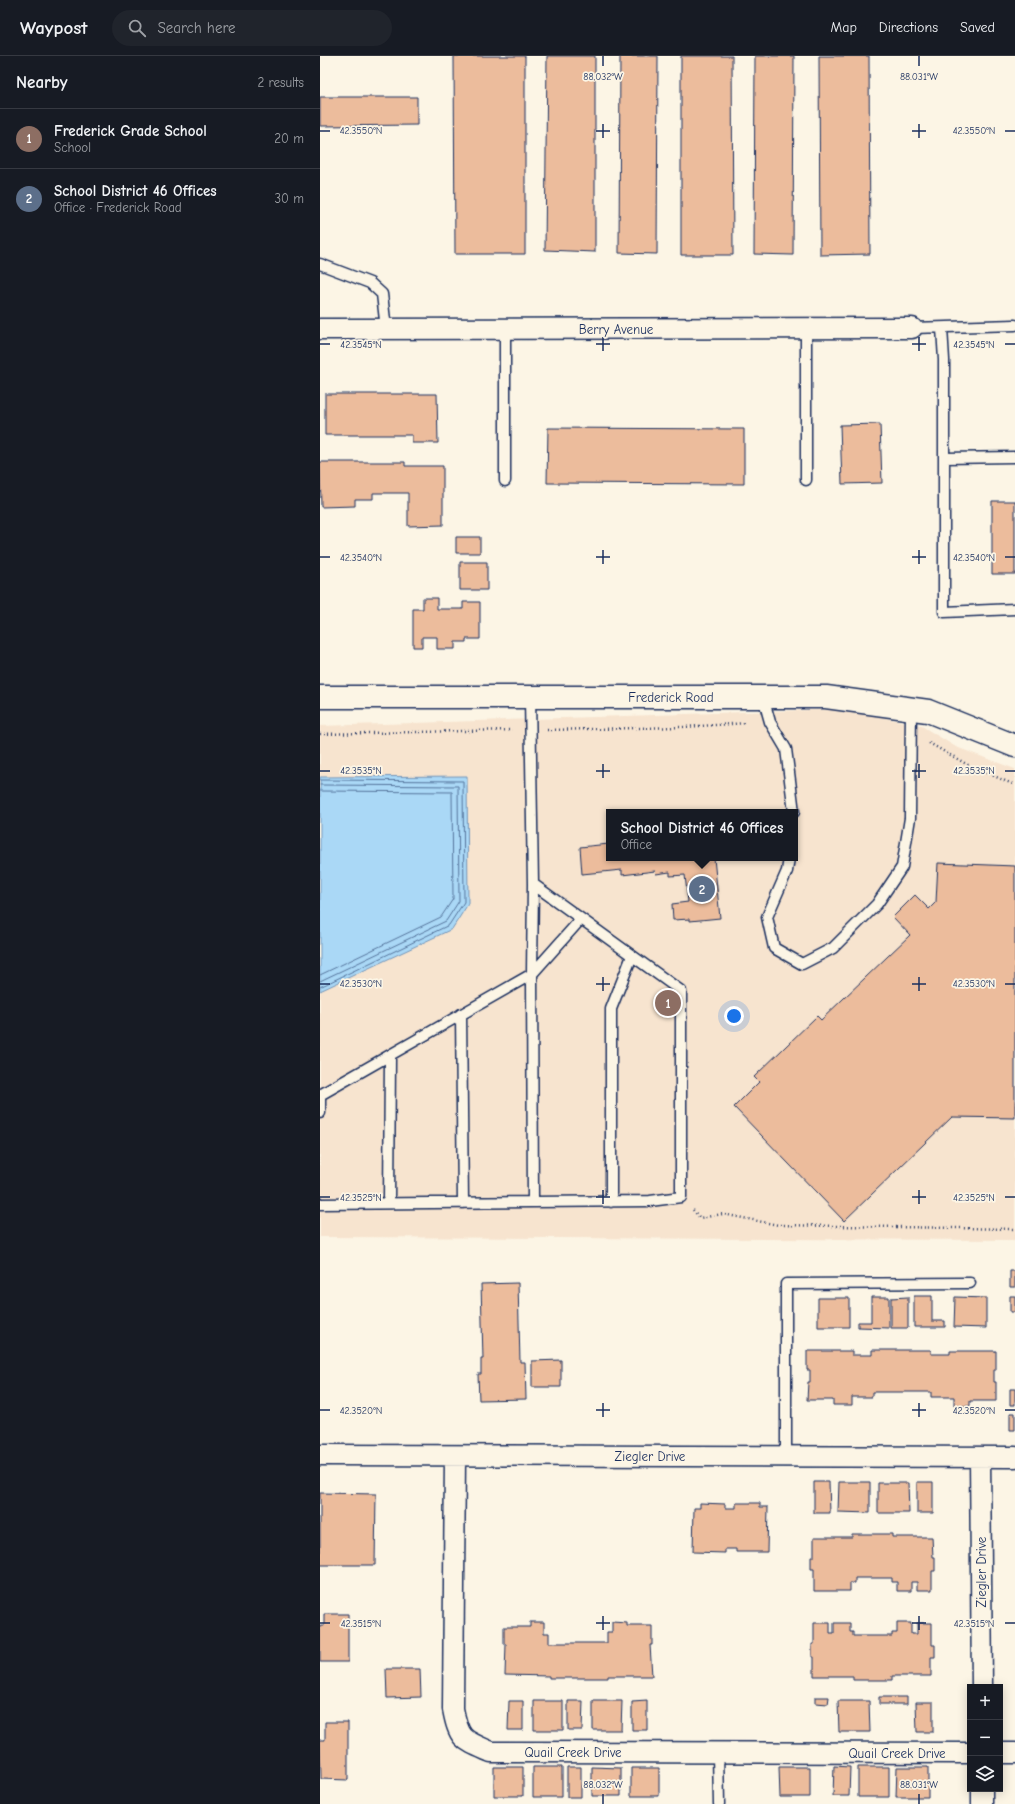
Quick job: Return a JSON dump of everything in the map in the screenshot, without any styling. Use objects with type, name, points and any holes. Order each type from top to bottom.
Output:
[{"type":"street","name":"Berry Avenue","points":[[320,329],[912,328]]},
{"type":"street","name":"Frederick Road","points":[[320,697],[826,697],[928,711],[1015,746]]},
{"type":"street","name":"Ziegler Drive","points":[[320,1455],[1015,1457]]},
{"type":"street","name":"Quail Creek Drive","points":[[455,1456],[453,1709],[457,1730],[468,1743],[491,1752],[967,1753]]},
{"type":"street","name":"Ziegler Drive","points":[[980,1457],[982,1684]]},
{"type":"street","points":[[1003,1753],[1015,1753]]},
{"type":"street","points":[[982,1792],[982,1804]]},
{"type":"lane","points":[[320,264],[370,283],[382,294],[386,329]]},
{"type":"lane","points":[[912,328],[1015,326]]},
{"type":"lane","points":[[806,328],[806,480]]},
{"type":"lane","points":[[942,328],[944,360],[944,612],[1015,609]]},
{"type":"lane","points":[[505,329],[505,481]]},
{"type":"lane","points":[[944,458],[1015,457]]},
{"type":"lane","points":[[530,697],[533,884],[533,1202]]},
{"type":"lane","points":[[763,697],[770,722],[786,749],[794,809]]},
{"type":"lane","points":[[789,861],[787,871],[767,917],[774,948],[802,964],[834,948],[876,904],[902,867],[910,818],[912,733],[911,708]]},
{"type":"lane","points":[[320,1204],[611,1202],[650,1201],[681,1197],[681,991],[533,884]]},
{"type":"lane","points":[[320,1113],[320,1095],[532,974],[581,919]]},
{"type":"lane","points":[[611,1202],[611,1009],[632,956]]},
{"type":"lane","points":[[461,1014],[463,1203]]},
{"type":"lane","points":[[389,1203],[390,1056]]},
{"type":"lane","points":[[786,1457],[786,1284],[970,1283]]},
{"type":"lane","points":[[718,1752],[719,1804]]},
{"type":"path","points":[[320,734],[682,727],[770,722]]},
{"type":"path","points":[[912,733],[970,766],[1015,785]]},
{"type":"path","points":[[681,1197],[700,1218],[723,1214],[778,1225],[1015,1229]]},
{"type":"shaded area","points":[[841,709],[920,725],[956,747],[1015,769],[1015,1240],[320,1237],[320,726]]},
{"type":"water","points":[[467,776],[468,904],[452,929],[320,991],[320,777]]},
{"type":"building","points":[[454,56],[525,56],[525,254],[455,254]]},
{"type":"building","points":[[547,56],[595,56],[595,252],[545,250]]},
{"type":"building","points":[[620,56],[658,56],[657,254],[619,253]]},
{"type":"building","points":[[681,56],[732,56],[733,255],[681,255]]},
{"type":"building","points":[[755,56],[794,56],[793,255],[754,254]]},
{"type":"building","points":[[819,56],[869,56],[870,254],[820,255]]},
{"type":"building","points":[[320,97],[417,97],[417,125],[320,126]]},
{"type":"building","points":[[325,394],[437,394],[438,443],[412,443],[412,435],[325,435]]},
{"type":"building","points":[[880,424],[882,483],[842,484],[840,425]]},
{"type":"building","points":[[548,428],[744,429],[744,484],[547,483]]},
{"type":"building","points":[[320,462],[405,462],[405,466],[443,466],[443,525],[408,526],[408,493],[373,493],[373,499],[355,499],[355,506],[321,507]]},
{"type":"building","points":[[992,501],[1015,501],[1015,574],[992,574]]},
{"type":"building","points":[[456,537],[480,537],[480,553],[456,553]]},
{"type":"building","points":[[460,562],[487,562],[487,590],[460,590]]},
{"type":"building","points":[[423,598],[437,598],[437,609],[463,609],[463,602],[480,602],[480,639],[466,639],[466,642],[455,642],[455,649],[437,649],[437,637],[422,637],[422,647],[413,647],[413,609],[423,609]]},
{"type":"building","points":[[606,844],[606,861],[714,861],[720,918],[690,921],[690,919],[673,920],[672,904],[688,902],[685,875],[670,876],[670,872],[656,874],[655,871],[622,875],[622,870],[582,874],[580,847]]},
{"type":"building","points":[[938,863],[1015,866],[1015,1118],[952,1117],[844,1221],[734,1107],[759,1082],[754,1077],[817,1016],[821,1020],[910,935],[893,917],[915,895],[929,909],[936,902]]},
{"type":"building","points":[[1010,1271],[1015,1271],[1015,1287],[1010,1287]]},
{"type":"building","points":[[518,1283],[520,1362],[525,1362],[526,1399],[479,1400],[478,1374],[481,1374],[481,1359],[483,1359],[481,1284]]},
{"type":"building","points":[[914,1296],[932,1296],[932,1321],[945,1321],[945,1327],[914,1327]]},
{"type":"building","points":[[1010,1296],[1015,1296],[1015,1312],[1010,1312]]},
{"type":"building","points":[[871,1297],[889,1297],[889,1328],[858,1327],[858,1322],[871,1322]]},
{"type":"building","points":[[908,1297],[908,1328],[891,1328],[891,1298]]},
{"type":"building","points":[[955,1297],[986,1298],[986,1328],[954,1327]]},
{"type":"building","points":[[818,1298],[849,1298],[849,1327],[818,1327]]},
{"type":"building","points":[[872,1350],[931,1350],[931,1354],[950,1354],[950,1351],[996,1351],[996,1370],[994,1370],[994,1382],[996,1382],[996,1401],[970,1401],[970,1406],[954,1406],[954,1397],[931,1397],[931,1392],[872,1392],[872,1397],[852,1397],[852,1405],[833,1405],[833,1400],[807,1400],[810,1370],[807,1370],[807,1351],[852,1351],[852,1355],[872,1355]]},
{"type":"building","points":[[561,1360],[561,1387],[532,1387],[532,1361]]},
{"type":"building","points":[[1010,1389],[1015,1389],[1015,1405],[1010,1405]]},
{"type":"building","points":[[1010,1413],[1015,1413],[1015,1430],[1010,1430]]},
{"type":"building","points":[[814,1482],[829,1482],[830,1513],[814,1513]]},
{"type":"building","points":[[839,1482],[870,1482],[870,1513],[838,1512]]},
{"type":"building","points":[[917,1482],[933,1482],[933,1513],[917,1513]]},
{"type":"building","points":[[878,1483],[908,1483],[909,1513],[878,1513]]},
{"type":"building","points":[[320,1493],[376,1494],[375,1565],[320,1565]]},
{"type":"building","points":[[700,1503],[725,1504],[725,1508],[736,1508],[736,1503],[760,1503],[760,1507],[768,1507],[767,1552],[736,1552],[736,1549],[725,1549],[725,1553],[693,1552],[694,1508],[700,1508]]},
{"type":"building","points":[[852,1534],[892,1534],[892,1537],[932,1537],[933,1557],[935,1557],[935,1571],[932,1571],[932,1590],[917,1590],[917,1582],[911,1582],[911,1591],[897,1591],[897,1582],[892,1582],[892,1578],[855,1578],[855,1583],[850,1583],[850,1591],[814,1591],[814,1569],[811,1569],[811,1556],[814,1556],[814,1537],[852,1537]]},
{"type":"building","points":[[324,1614],[348,1614],[348,1662],[320,1662],[320,1626],[324,1626]]},
{"type":"building","points":[[530,1622],[544,1622],[544,1633],[549,1633],[549,1643],[607,1643],[607,1632],[612,1632],[612,1622],[627,1623],[627,1626],[652,1626],[652,1645],[650,1645],[652,1676],[549,1678],[549,1676],[505,1675],[506,1644],[504,1644],[504,1627],[530,1627]]},
{"type":"building","points":[[814,1623],[830,1623],[830,1633],[834,1633],[834,1623],[850,1623],[850,1632],[853,1632],[853,1636],[892,1636],[892,1633],[897,1633],[897,1623],[911,1623],[911,1634],[917,1634],[917,1623],[932,1623],[932,1645],[935,1645],[935,1657],[931,1657],[931,1676],[892,1676],[892,1680],[853,1680],[853,1676],[814,1676],[812,1644],[814,1644]]},
{"type":"building","points":[[386,1669],[420,1669],[421,1697],[387,1698]]},
{"type":"building","points":[[815,1697],[829,1697],[828,1704],[815,1703]]},
{"type":"building","points":[[879,1697],[907,1697],[907,1704],[879,1704]]},
{"type":"building","points":[[509,1701],[523,1701],[523,1730],[508,1730]]},
{"type":"building","points":[[534,1701],[563,1701],[563,1730],[534,1730]]},
{"type":"building","points":[[568,1701],[583,1701],[582,1730],[568,1730]]},
{"type":"building","points":[[593,1701],[622,1701],[621,1730],[593,1730]]},
{"type":"building","points":[[647,1701],[647,1730],[632,1730],[632,1702]]},
{"type":"building","points":[[838,1701],[869,1701],[870,1732],[839,1732]]},
{"type":"building","points":[[916,1702],[933,1702],[933,1732],[917,1732]]},
{"type":"building","points":[[325,1722],[348,1722],[348,1780],[321,1779],[320,1740],[325,1740]]},
{"type":"building","points":[[834,1766],[850,1767],[849,1796],[833,1796]]},
{"type":"building","points":[[494,1767],[523,1767],[523,1796],[494,1796]]},
{"type":"building","points":[[533,1767],[562,1767],[562,1797],[533,1797]]},
{"type":"building","points":[[567,1767],[581,1767],[581,1797],[567,1797]]},
{"type":"building","points":[[592,1767],[621,1768],[621,1796],[592,1796]]},
{"type":"building","points":[[779,1767],[810,1767],[810,1797],[780,1797]]},
{"type":"building","points":[[858,1767],[889,1767],[889,1797],[858,1797]]},
{"type":"building","points":[[897,1767],[928,1767],[928,1797],[896,1797]]},
{"type":"building","points":[[631,1768],[659,1768],[659,1796],[631,1796]]},
{"type":"place","name":"School District 46 Offices","points":[[702,889]]},
{"type":"place","name":"Frederick Grade School","points":[[668,1003]]}]
